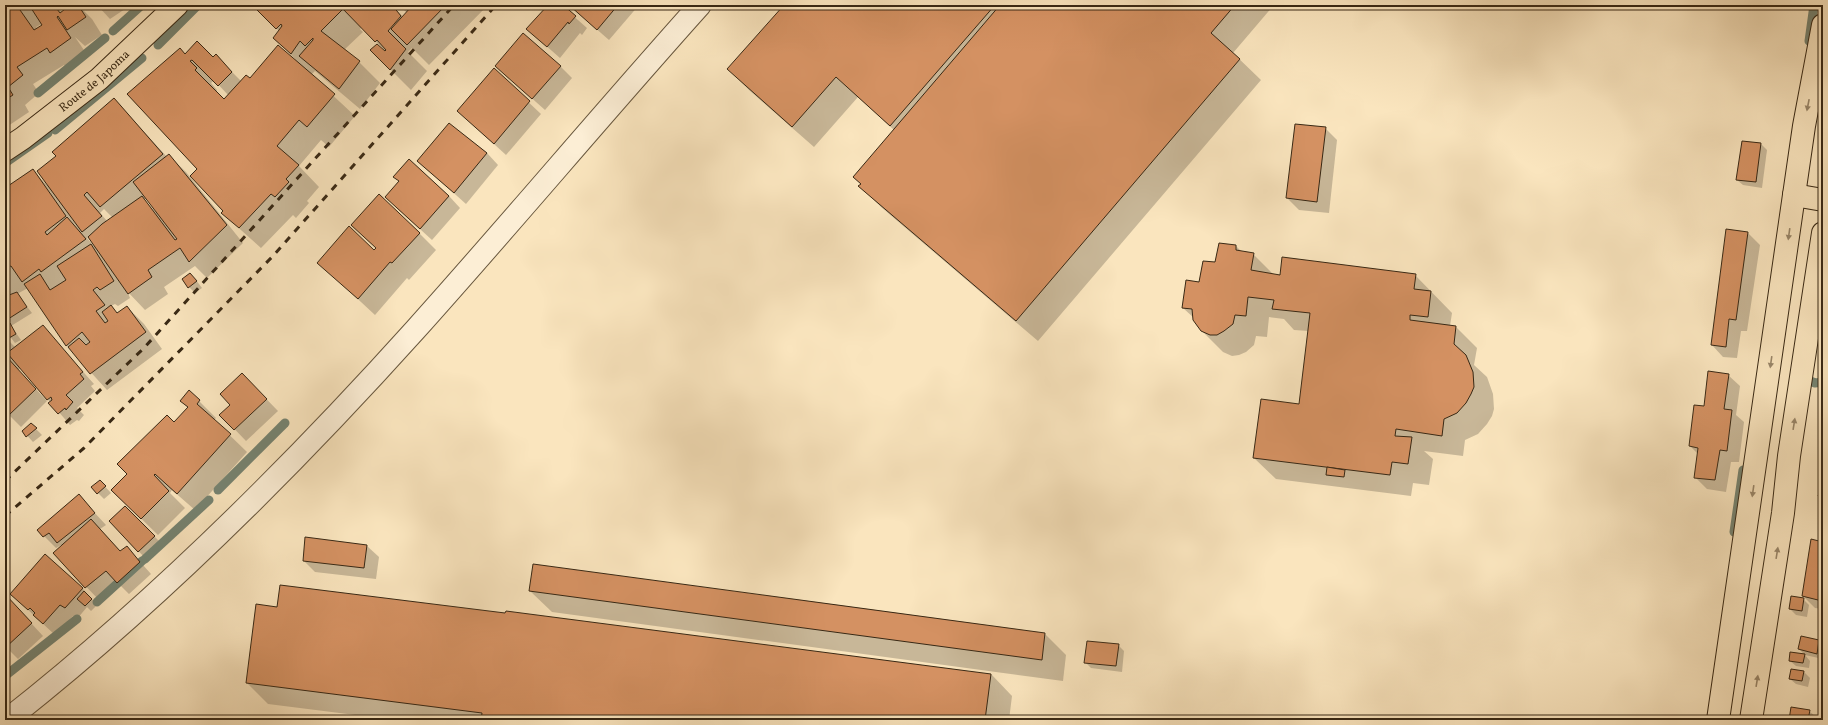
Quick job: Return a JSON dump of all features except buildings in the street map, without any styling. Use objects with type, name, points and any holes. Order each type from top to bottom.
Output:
[{"type":"main road","name":"Route de Japoma","points":[[5,150],[23,138],[99,79],[177,5]]},
{"type":"main road","points":[[1718,720],[1758,453],[1804,126],[1823,25]]},
{"type":"main road","points":[[1794,195],[1823,200]]},
{"type":"main road","points":[[1751,720],[1783,513],[1789,456],[1823,233]]},
{"type":"main road","points":[[1758,453],[1789,456]]},
{"type":"street","points":[[8,720],[155,596],[296,458],[416,329],[700,5]]},
{"type":"waterway","points":[[113,31],[142,5]]},
{"type":"waterway","points":[[158,45],[198,5]]},
{"type":"waterway","points":[[1809,41],[1814,5]]},
{"type":"waterway","points":[[38,93],[105,38]]},
{"type":"waterway","points":[[55,130],[142,58]]},
{"type":"waterway","points":[[5,163],[48,133]]},
{"type":"waterway","points":[[1808,371],[1808,380],[1815,383],[1823,382]]},
{"type":"waterway","points":[[218,490],[285,423]]},
{"type":"waterway","points":[[1734,532],[1743,470]]},
{"type":"waterway","points":[[145,559],[209,500]]},
{"type":"waterway","points":[[97,602],[142,561]]},
{"type":"waterway","points":[[5,676],[77,619]]},
{"type":"railway","points":[[5,481],[144,348],[454,5]]},
{"type":"railway","points":[[5,516],[84,448],[273,256],[496,5]]}]
